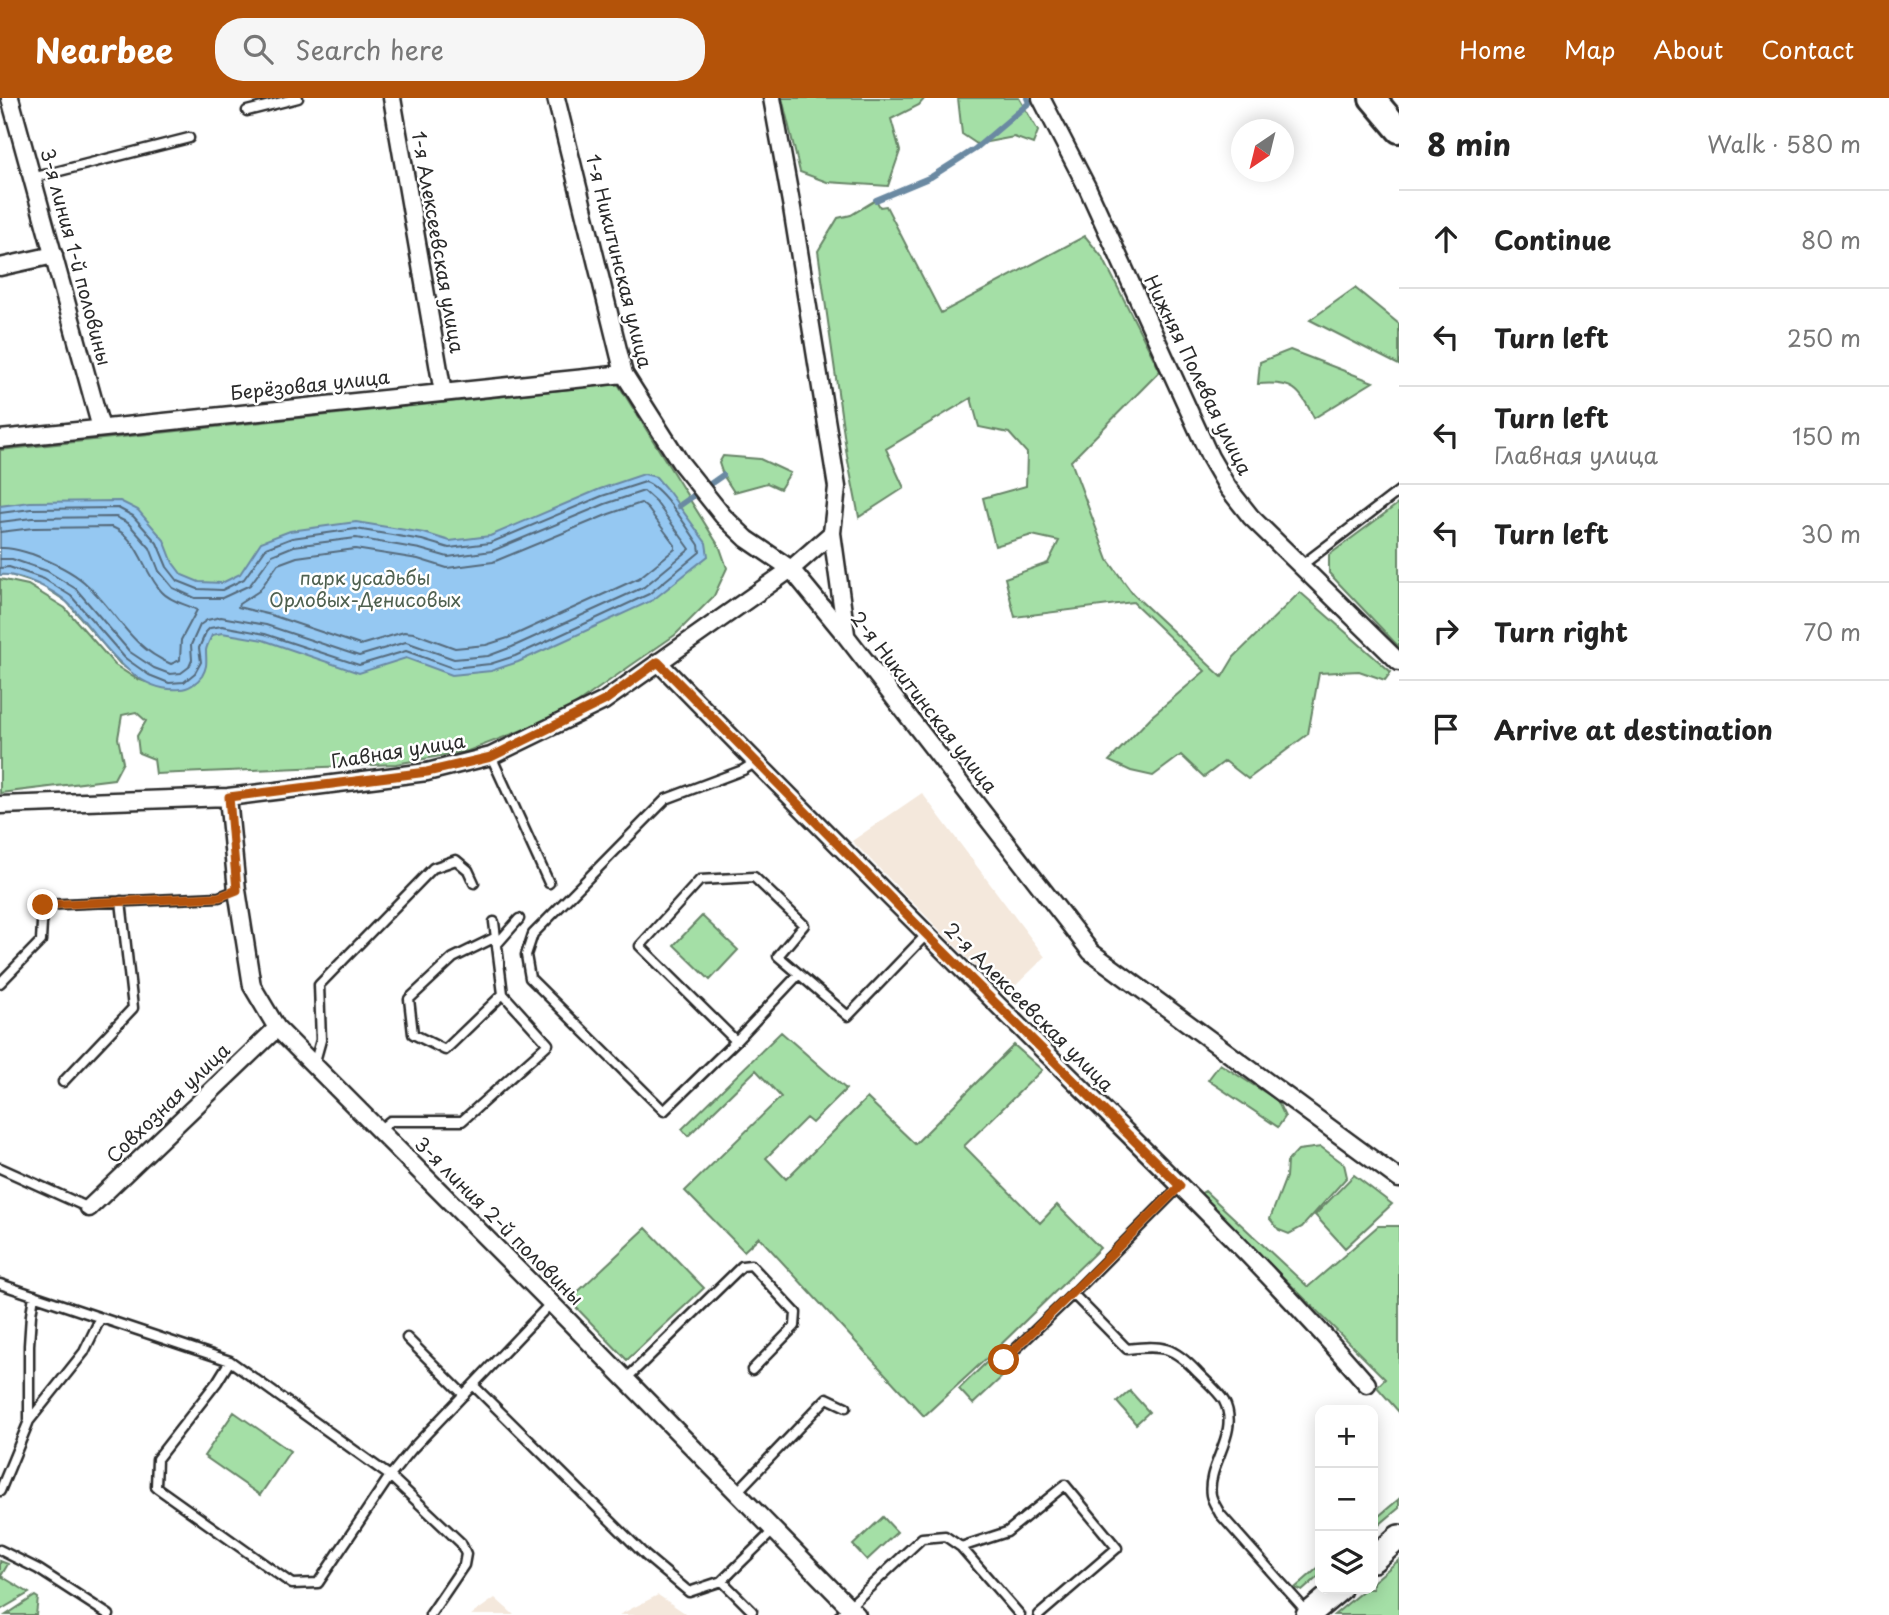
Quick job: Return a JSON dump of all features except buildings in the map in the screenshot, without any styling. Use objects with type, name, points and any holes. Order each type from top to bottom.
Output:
[{"type":"main road","points":[[1372,98],[1399,130]]},
{"type":"main road","points":[[1378,1556],[1399,1537]]},
{"type":"main road","points":[[1309,1615],[1333,1594]]},
{"type":"street","name":"3-я линия 1-й половины","points":[[10,98],[101,428]]},
{"type":"street","name":"1-я Алексеевская улица","points":[[392,98],[443,393]]},
{"type":"street","name":"1-я Никитинская улица","points":[[556,98],[624,374],[680,462],[723,516],[747,539],[790,569]]},
{"type":"street","points":[[772,98],[837,486],[832,533],[846,636]]},
{"type":"street","name":"Нижняя Полевая улица","points":[[1041,98],[1088,189],[1210,457],[1228,488],[1251,517],[1399,662]]},
{"type":"street","points":[[0,267],[54,255]]},
{"type":"street","name":"Берёзовая улица","points":[[0,439],[624,374]]},
{"type":"street","points":[[790,569],[832,533]]},
{"type":"street","name":"2-я Никитинская улица","points":[[790,569],[846,636],[1091,951],[1399,1179]]},
{"type":"street","name":"Главная улица","points":[[0,806],[229,797],[427,772],[491,757],[604,701],[790,569]]},
{"type":"street","name":"2-я Алексеевская улица","points":[[658,662],[1180,1186],[1331,1342],[1367,1384]]},
{"type":"street","name":"3-я линия 2-й половины","points":[[229,797],[237,890],[253,986],[277,1028],[626,1379],[849,1612]]},
{"type":"street","name":"Совхозная улица","points":[[89,1208],[277,1028]]},
{"type":"lane","points":[[247,111],[298,98]]},
{"type":"lane","points":[[32,178],[189,138]]},
{"type":"lane","points":[[1301,565],[1399,491]]},
{"type":"lane","points":[[491,757],[550,883]]},
{"type":"lane","points":[[756,762],[743,770],[666,799],[533,934],[526,955],[530,978],[664,1111],[736,1041],[799,974]]},
{"type":"lane","points":[[314,1065],[321,1040],[319,985],[433,868],[456,860],[468,870],[474,883]]},
{"type":"lane","points":[[736,1041],[640,946],[700,880],[754,877],[804,925],[778,956],[848,1016],[926,934]]},
{"type":"lane","points":[[1,982],[41,941],[43,905],[219,897],[237,890]]},
{"type":"lane","points":[[63,1082],[133,1008],[121,901]]},
{"type":"lane","points":[[503,994],[445,1050],[413,1034],[409,999],[453,958],[496,940],[519,919]]},
{"type":"lane","points":[[379,1130],[390,1121],[462,1121],[548,1044],[503,994],[494,922]]},
{"type":"lane","points":[[0,1168],[89,1208]]},
{"type":"lane","points":[[1004,1360],[1180,1186]]},
{"type":"lane","points":[[626,1379],[742,1266],[751,1265],[796,1313],[795,1325],[752,1370]]},
{"type":"lane","points":[[0,1284],[230,1361],[390,1476],[461,1543],[466,1554],[464,1565],[430,1615]]},
{"type":"lane","points":[[1073,1294],[1126,1349],[1155,1346],[1181,1355],[1224,1401],[1228,1425],[1224,1447],[1210,1483],[1211,1497],[1220,1514],[1309,1615]]},
{"type":"lane","points":[[29,1421],[29,1345],[34,1295]]},
{"type":"lane","points":[[230,1361],[217,1382],[157,1459],[156,1487],[292,1584],[318,1583],[390,1476],[412,1449],[551,1303]]},
{"type":"lane","points":[[0,1491],[29,1421],[84,1352],[100,1319]]},
{"type":"lane","points":[[407,1338],[464,1395]]},
{"type":"lane","points":[[473,1385],[646,1556],[689,1592],[722,1581],[773,1531]]},
{"type":"lane","points":[[737,1493],[827,1398],[846,1407]]},
{"type":"lane","points":[[961,1547],[1007,1532],[1065,1485],[1117,1548],[1039,1615]]},
{"type":"lane","points":[[849,1612],[922,1538],[945,1536],[961,1547],[1020,1615]]},
{"type":"lane","points":[[0,1550],[38,1569],[109,1615]]},
{"type":"lane","points":[[722,1581],[752,1611]]},
{"type":"shaded area","points":[[922,793],[1045,957],[1005,996],[852,841]]},
{"type":"shaded area","points":[[658,1595],[688,1615],[619,1615]]},
{"type":"shaded area","points":[[495,1598],[514,1615],[471,1615]]},
{"type":"green space","points":[[782,98],[925,98],[919,105],[891,119],[900,151],[888,186],[827,182],[800,172]]},
{"type":"green space","points":[[958,98],[1019,98],[1038,131],[1033,144],[1014,137],[977,144],[962,134]]},
{"type":"green space","points":[[876,200],[880,207],[886,206],[941,313],[1085,236],[1103,258],[1160,371],[1071,461],[1108,560],[1133,594],[1222,677],[1234,657],[1300,592],[1391,672],[1385,680],[1359,671],[1319,673],[1308,734],[1248,779],[1225,761],[1204,777],[1181,755],[1153,776],[1131,771],[1109,761],[1152,716],[1205,671],[1133,602],[1015,617],[1005,578],[1048,563],[1059,541],[1032,535],[995,546],[983,498],[1026,486],[1027,453],[1009,433],[979,427],[971,398],[886,449],[904,488],[859,517],[847,456],[818,251],[838,218],[851,215]]},
{"type":"green space","points":[[1355,288],[1399,324],[1399,365],[1310,320]]},
{"type":"green space","points":[[1290,350],[1373,382],[1314,418],[1294,389],[1279,384],[1258,384],[1260,362]]},
{"type":"green space","name":"парк усадьбы Орловых-Денисовых","points":[[618,384],[720,548],[727,568],[714,596],[675,635],[572,707],[468,751],[396,764],[156,774],[154,759],[139,753],[137,736],[146,721],[136,712],[122,715],[118,738],[123,762],[114,779],[0,793],[0,579],[28,585],[65,608],[115,665],[146,682],[120,664],[67,602],[41,585],[7,574],[0,575],[0,450]]},
{"type":"green space","points":[[723,456],[760,459],[790,473],[780,489],[767,483],[734,492],[719,463]]},
{"type":"green space","points":[[1399,503],[1399,647],[1329,573],[1329,555]]},
{"type":"green space","points":[[702,916],[738,950],[710,980],[674,945]]},
{"type":"green space","points":[[781,1032],[846,1089],[812,1123],[806,1118],[766,1158],[786,1179],[867,1098],[915,1144],[1014,1045],[1042,1070],[964,1146],[1040,1223],[1057,1205],[1100,1248],[924,1416],[759,1237],[744,1251],[685,1191],[781,1097],[756,1070],[688,1136],[682,1129]]},
{"type":"green space","points":[[1220,1064],[1277,1100],[1285,1117],[1278,1127],[1208,1080]]},
{"type":"green space","points":[[1321,1147],[1344,1164],[1347,1177],[1302,1227],[1289,1234],[1279,1230],[1270,1219],[1286,1177],[1287,1162],[1298,1150]]},
{"type":"green space","points":[[1354,1175],[1392,1204],[1345,1248],[1315,1215]]},
{"type":"green space","points":[[1205,1191],[1308,1287],[1378,1226],[1399,1226],[1399,1412],[1377,1387],[1385,1379],[1200,1194]]},
{"type":"green space","points":[[646,1228],[704,1288],[627,1360],[569,1300]]},
{"type":"green space","points":[[988,1361],[1003,1376],[973,1404],[959,1389]]},
{"type":"green space","points":[[1130,1391],[1149,1412],[1136,1424],[1117,1402]]},
{"type":"green space","points":[[234,1412],[290,1451],[260,1495],[204,1456]]},
{"type":"green space","points":[[1399,1499],[1399,1508],[1378,1526],[1378,1517]]},
{"type":"green space","points":[[883,1517],[897,1532],[867,1560],[853,1545]]},
{"type":"green space","points":[[1399,1560],[1399,1615],[1334,1615],[1359,1594],[1378,1594],[1378,1578]]},
{"type":"green space","points":[[0,1561],[8,1564],[1,1576],[29,1593],[0,1610]]},
{"type":"green space","points":[[1315,1570],[1315,1579],[1302,1591],[1295,1588]]},
{"type":"green space","points":[[35,1596],[38,1598],[36,1615],[6,1615]]},
{"type":"water","points":[[644,474],[656,477],[669,492],[706,543],[708,556],[653,600],[518,662],[491,671],[452,675],[406,658],[359,673],[263,640],[222,633],[212,635],[206,650],[205,669],[198,681],[183,689],[162,688],[146,682],[117,660],[63,599],[26,580],[0,575],[0,506],[30,502],[120,501],[138,510],[164,540],[173,563],[182,575],[199,582],[222,583],[240,574],[261,542],[290,531],[356,522],[424,533],[450,541],[490,536],[600,489]]},
{"type":"waterway","points":[[876,200],[931,177],[975,149],[1029,103],[1027,98]]},
{"type":"waterway","points":[[679,506],[723,475]]},
{"type":"route","points":[[43,905],[219,897],[237,890],[229,797],[427,772],[491,757],[604,701],[658,662],[1180,1186],[1004,1360]]}]
